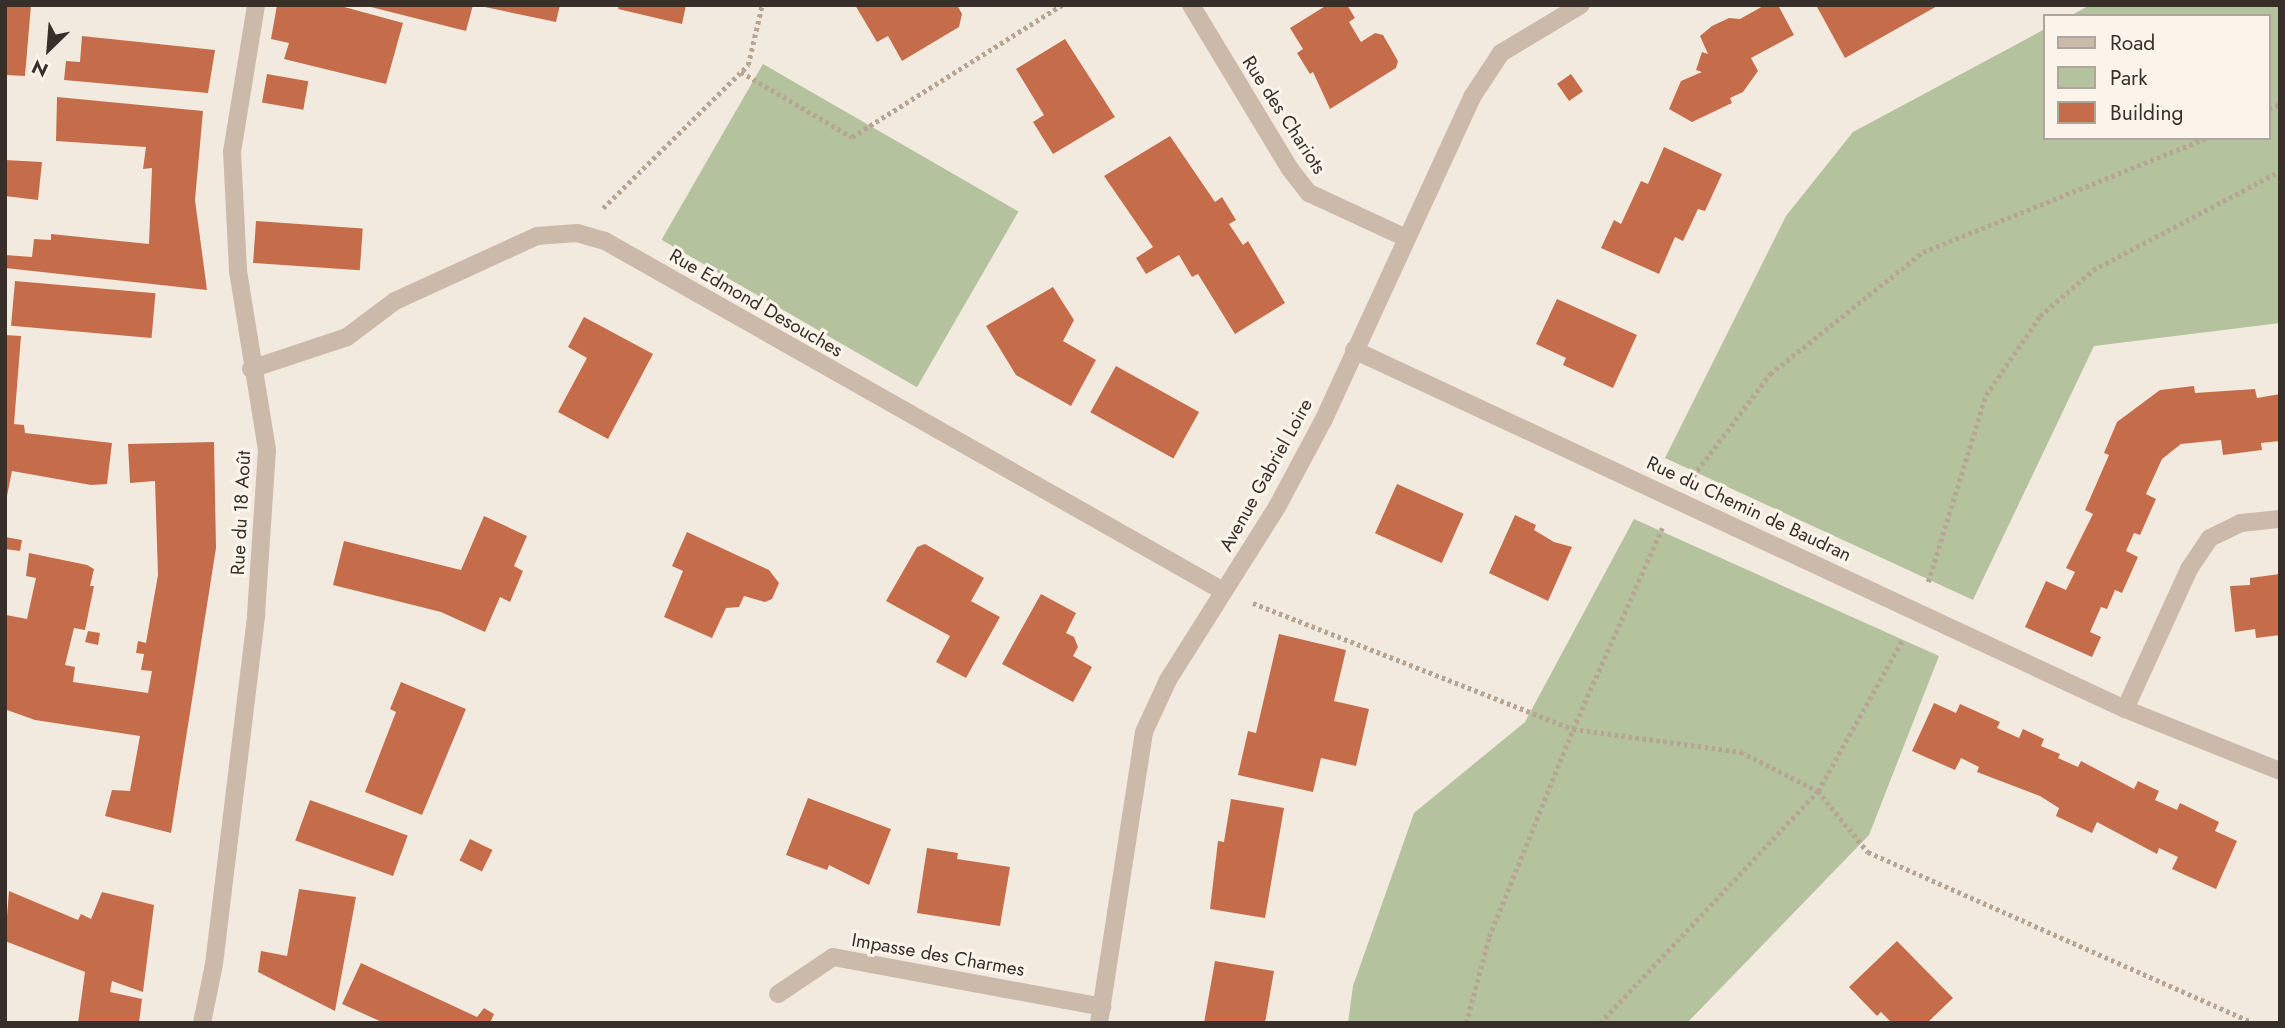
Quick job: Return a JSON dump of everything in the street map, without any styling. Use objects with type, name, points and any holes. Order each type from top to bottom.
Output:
[{"type":"street","name":"Rue du 18 Août","points":[[202,1023],[214,964],[257,601],[267,450],[251,369],[237,270],[232,152],[256,5]]},
{"type":"street","name":"Rue des Chariots","points":[[1191,5],[1290,169],[1310,193],[1404,237]]},
{"type":"street","name":"Avenue Gabriel Loire","points":[[1101,1015],[1144,732],[1168,680],[1277,507],[1354,350],[1456,125],[1501,53],[1581,5]]},
{"type":"street","name":"Rue Edmond Desouches","points":[[251,369],[347,337],[394,301],[537,236],[577,233],[605,241],[1223,592]]},
{"type":"street","name":"Rue du Chemin de Baudran","points":[[1354,350],[1920,611],[2125,709],[2280,771]]},
{"type":"street","points":[[2125,709],[2189,569],[2210,538],[2241,523],[2280,519]]},
{"type":"street","name":"Impasse des Charmes","points":[[778,994],[833,957],[1101,1015]]},
{"type":"path","points":[[577,233],[748,65],[762,5]]},
{"type":"path","points":[[741,72],[852,137],[1062,5]]},
{"type":"path","points":[[1600,1023],[1818,790],[1920,611],[1986,395],[2040,316],[2093,270],[2280,171]]},
{"type":"path","points":[[1223,592],[1573,729],[1741,752],[1818,790],[1868,852],[2253,1023]]},
{"type":"green space","points":[[2090,5],[2280,5],[2280,323],[2094,346],[1973,600],[1665,458],[1786,216],[1853,132],[2044,30],[2044,140],[2271,140],[2271,14],[2074,14]]},
{"type":"green space","points":[[763,64],[1018,212],[917,387],[662,240]]},
{"type":"green space","points":[[1634,519],[1939,656],[1869,835],[1687,1023],[1348,1023],[1353,986],[1414,813],[1525,722]]},
{"type":"building","points":[[5,5],[31,5],[25,76],[5,75]]},
{"type":"building","points":[[277,5],[337,5],[403,23],[386,84],[284,59],[289,43],[271,39]]},
{"type":"building","points":[[363,5],[473,5],[466,31]]},
{"type":"building","points":[[560,5],[556,22],[480,6]]},
{"type":"building","points":[[619,5],[686,5],[682,24],[618,9]]},
{"type":"building","points":[[855,5],[957,5],[962,14],[959,27],[902,61],[888,36],[877,42]]},
{"type":"building","points":[[1327,5],[1347,5],[1355,18],[1349,22],[1361,42],[1375,33],[1383,35],[1398,61],[1396,68],[1330,109],[1313,72],[1310,74],[1297,53],[1303,49],[1290,28]]},
{"type":"building","points":[[1765,5],[1778,5],[1794,35],[1751,58],[1758,71],[1743,92],[1730,98],[1732,103],[1692,122],[1669,109],[1681,81],[1702,72],[1696,70],[1702,52],[1708,54],[1700,36],[1712,26],[1729,18],[1740,19]]},
{"type":"building","points":[[1816,5],[1939,5],[1845,58]]},
{"type":"building","points":[[82,36],[215,50],[208,93],[64,80],[66,61],[80,62]]},
{"type":"building","points":[[1065,39],[1115,117],[1053,154],[1033,122],[1044,115],[1016,69]]},
{"type":"building","points":[[267,74],[308,81],[303,110],[262,103]]},
{"type":"building","points":[[1571,74],[1583,91],[1569,101],[1557,84]]},
{"type":"building","points":[[57,97],[203,111],[195,200],[207,290],[5,268],[5,255],[32,257],[34,239],[51,240],[51,234],[149,244],[152,168],[143,169],[146,147],[56,141]]},
{"type":"building","points":[[1170,136],[1215,202],[1222,197],[1236,220],[1229,224],[1243,245],[1248,241],[1285,303],[1235,334],[1198,274],[1192,277],[1179,255],[1146,274],[1136,258],[1153,247],[1104,176]]},
{"type":"building","points":[[1664,147],[1722,174],[1705,211],[1698,209],[1683,241],[1675,237],[1659,274],[1601,248],[1614,220],[1621,224],[1641,181],[1648,184]]},
{"type":"building","points":[[5,160],[42,162],[38,200],[5,196]]},
{"type":"building","points":[[256,221],[363,228],[360,270],[253,263]]},
{"type":"building","points":[[15,281],[155,293],[152,338],[11,326]]},
{"type":"building","points":[[1053,287],[1074,320],[1063,341],[1096,360],[1071,406],[1016,375],[986,326]]},
{"type":"building","points":[[1557,299],[1637,335],[1613,388],[1563,365],[1566,358],[1536,344]]},
{"type":"building","points":[[584,317],[653,354],[608,439],[558,412],[587,358],[568,347]]},
{"type":"building","points":[[5,335],[21,336],[14,424],[24,425],[25,433],[112,443],[107,484],[91,485],[12,471],[5,506]]},
{"type":"building","points":[[1116,366],[1199,412],[1173,458],[1090,412]]},
{"type":"building","points":[[2194,386],[2195,393],[2255,389],[2257,398],[2280,394],[2280,441],[2261,443],[2262,450],[2223,455],[2221,440],[2181,444],[2162,459],[2146,494],[2156,499],[2140,535],[2134,533],[2126,551],[2138,557],[2122,593],[2115,590],[2107,609],[2101,607],[2090,632],[2101,637],[2092,657],[2025,627],[2046,581],[2066,590],[2075,572],[2066,568],[2093,514],[2085,510],[2109,455],[2104,453],[2117,422],[2160,390]]},
{"type":"building","points":[[214,442],[216,548],[171,833],[105,816],[112,790],[130,791],[140,736],[35,720],[7,710],[5,714],[5,620],[6,615],[27,619],[36,578],[26,576],[29,553],[87,565],[94,569],[90,586],[94,586],[85,630],[74,628],[65,665],[75,667],[73,682],[148,693],[152,671],[141,670],[144,654],[136,653],[138,641],[146,643],[158,575],[155,481],[130,483],[128,444]]},
{"type":"building","points":[[1397,484],[1464,514],[1442,563],[1375,533]]},
{"type":"building","points":[[1515,515],[1536,525],[1534,530],[1554,542],[1572,547],[1548,601],[1489,573]]},
{"type":"building","points":[[484,516],[527,536],[514,566],[523,571],[510,602],[500,597],[485,632],[441,612],[333,585],[344,541],[461,570]]},
{"type":"building","points":[[687,532],[769,570],[779,583],[772,599],[765,602],[744,596],[739,607],[726,608],[712,638],[664,617],[683,571],[672,566]]},
{"type":"building","points":[[5,537],[22,540],[20,551],[5,549]]},
{"type":"building","points":[[925,544],[984,578],[971,601],[1000,617],[966,678],[936,662],[950,636],[886,601],[917,547]]},
{"type":"building","points":[[2280,574],[2280,635],[2256,638],[2255,629],[2235,632],[2230,586],[2250,585],[2250,578]]},
{"type":"building","points":[[1041,594],[1076,613],[1066,633],[1074,637],[1078,647],[1073,656],[1092,667],[1073,702],[1002,664]]},
{"type":"building","points":[[88,631],[100,633],[98,645],[85,642]]},
{"type":"building","points":[[1279,634],[1346,650],[1334,701],[1369,709],[1356,766],[1321,758],[1313,792],[1238,775],[1248,731],[1256,733]]},
{"type":"building","points":[[401,682],[466,709],[422,815],[365,792],[396,712],[390,709]]},
{"type":"building","points":[[1934,703],[1956,713],[1960,704],[2000,722],[1997,728],[2019,738],[2023,729],[2044,739],[2041,746],[2060,754],[2058,758],[2078,767],[2081,761],[2134,789],[2138,781],[2159,791],[2155,800],[2177,810],[2180,803],[2219,822],[2215,831],[2237,841],[2216,889],[2172,869],[2178,857],[2159,848],[2157,854],[2097,822],[2092,833],[2056,816],[2059,808],[2040,796],[1977,772],[1979,767],[1961,758],[1955,770],[1912,751]]},
{"type":"building","points":[[808,798],[891,829],[869,885],[829,865],[827,870],[786,855]]},
{"type":"building","points":[[1231,799],[1284,808],[1265,918],[1210,909],[1218,841],[1224,842]]},
{"type":"building","points":[[310,800],[408,836],[393,876],[295,840]]},
{"type":"building","points":[[470,839],[492,850],[482,872],[459,861]]},
{"type":"building","points":[[927,848],[958,853],[957,859],[1010,867],[1000,926],[917,913]]},
{"type":"building","points":[[299,889],[356,897],[335,1011],[258,972],[261,951],[287,956]]},
{"type":"building","points":[[9,891],[78,920],[81,914],[91,919],[102,892],[154,905],[143,992],[112,981],[110,992],[142,999],[139,1023],[78,1023],[85,972],[5,941]]},
{"type":"building","points":[[1897,941],[1953,998],[1927,1023],[1892,1023],[1881,1012],[1877,1016],[1849,987]]},
{"type":"building","points":[[1215,961],[1274,971],[1265,1023],[1204,1023]]},
{"type":"building","points":[[361,963],[477,1017],[484,1008],[494,1014],[490,1023],[384,1023],[342,1004]]}]
